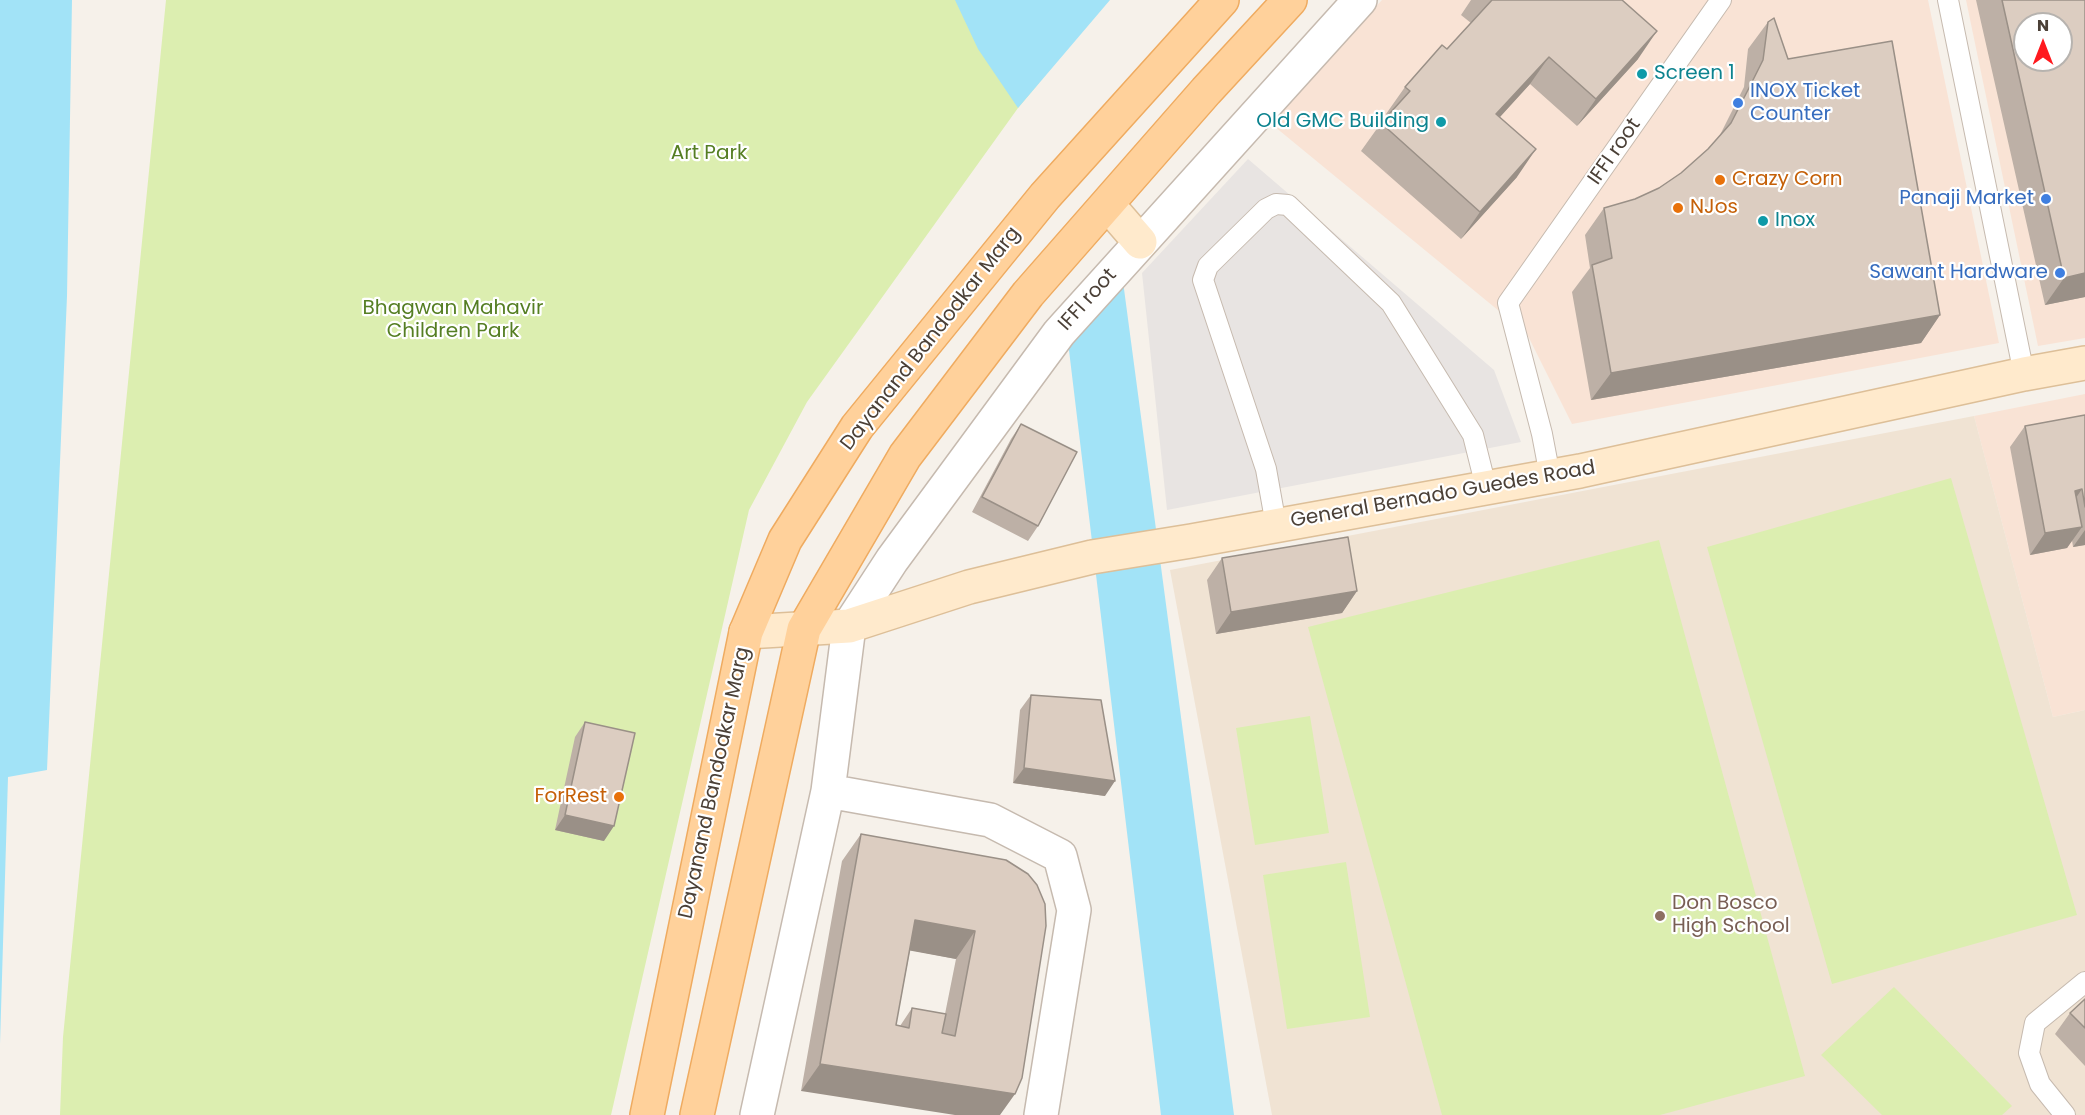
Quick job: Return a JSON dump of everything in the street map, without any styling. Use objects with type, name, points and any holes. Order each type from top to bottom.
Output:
[{"type":"main road","name":"Dayanand Bandodkar Marg","points":[[647,1115],[746,632],[785,540],[857,427],[1046,196],[1222,0]]},
{"type":"main road","points":[[696,1115],[804,629],[905,456],[1028,294],[1206,91],[1290,0]]},
{"type":"street","name":"IFFI root","points":[[849,626],[892,560],[1059,333],[1360,0]]},
{"type":"street","points":[[1108,205],[1140,242]]},
{"type":"street","name":"General Bernado Guedes Road","points":[[746,632],[849,626],[969,587],[1092,557],[1550,476],[2024,374],[2085,363]]},
{"type":"street","points":[[757,1115],[828,791],[849,626]]},
{"type":"street","points":[[828,791],[990,820],[1060,856],[1074,910],[1041,1115]]},
{"type":"lane","name":"IFFI root","points":[[1550,476],[1508,303],[1721,0]]},
{"type":"lane","points":[[1948,0],[2024,374]]},
{"type":"lane","points":[[1276,525],[1266,469],[1203,280],[1208,266],[1266,209],[1276,204],[1288,205],[1391,303],[1473,435],[1486,488]]},
{"type":"lane","points":[[2065,1115],[2040,1084],[2029,1053],[2035,1023],[2085,982]]},
{"type":"shaded area","points":[[1382,0],[1928,0],[1999,343],[1572,424],[1527,334],[1269,122]]},
{"type":"shaded area","name":"Panaji Market","points":[[1966,0],[2085,0],[2085,338],[2038,346]]},
{"type":"shaded area","points":[[1248,159],[1494,370],[1521,442],[1167,510],[1142,273]]},
{"type":"shaded area","points":[[2085,394],[2085,710],[2053,717],[1974,416]]},
{"type":"shaded area","name":"Don Bosco High School","points":[[1974,416],[2053,717],[2085,710],[2085,1115],[1272,1115],[1170,570]]},
{"type":"green space","name":"Bhagwan Mahavir Children Park","points":[[166,0],[1021,0],[1039,83],[1018,108],[807,402],[749,510],[611,1115],[60,1115],[63,1037]]},
{"type":"green space","points":[[1951,478],[2077,915],[1832,984],[1707,547]]},
{"type":"green space","points":[[1659,540],[1805,1076],[1660,1115],[1442,1115],[1308,627]]},
{"type":"green space","points":[[1310,716],[1329,833],[1255,845],[1236,728]]},
{"type":"green space","points":[[1346,862],[1370,1017],[1287,1029],[1263,875]]},
{"type":"green space","points":[[1894,987],[2012,1106],[2002,1115],[1882,1115],[1821,1055]]},
{"type":"water","points":[[0,0],[72,0],[67,296],[47,770],[8,777],[0,1044]]},
{"type":"water","points":[[955,0],[1110,0],[1018,108],[978,49]]},
{"type":"water","points":[[1122,274],[1234,1115],[1161,1115],[1068,342]]},
{"type":"building","name":"Old GMC Building","points":[[1492,0],[1622,0],[1657,31],[1596,99],[1549,57],[1496,114],[1536,149],[1480,212],[1381,123],[1410,91],[1405,87],[1442,45],[1447,49]]},
{"type":"building","points":[[2002,0],[2085,0],[2085,273],[2064,278],[2018,72],[2073,72],[2073,12],[2013,12],[2013,49]]},
{"type":"building","name":"Inox","points":[[1774,18],[1788,59],[1892,41],[1940,315],[1611,373],[1592,265],[1612,258],[1604,208],[1635,199],[1659,188],[1681,173],[1708,149],[1731,123],[1750,86],[1763,60],[1768,22]]},
{"type":"building","points":[[2085,415],[2085,507],[2082,489],[2075,491],[2082,527],[2045,533],[2025,426]]},
{"type":"building","points":[[1021,424],[1077,452],[1038,526],[982,497]]},
{"type":"building","points":[[1348,537],[1357,591],[1231,612],[1222,558]]},
{"type":"building","points":[[1031,695],[1101,700],[1115,781],[1024,768]]},
{"type":"building","points":[[585,722],[635,733],[614,826],[565,815]]},
{"type":"building","points":[[861,834],[1006,860],[1028,874],[1037,885],[1045,904],[1046,926],[1022,1078],[1015,1094],[820,1064]],"holes":[[[915,920],[975,931],[955,1036],[942,1033],[946,1014],[912,1008],[909,1028],[896,1025]]]},
{"type":"building","points":[[2085,999],[2085,1028],[2070,1013]]},
{"type":"place","name":"Screen 1","points":[[1642,74]]},
{"type":"place","name":"INOX Ticket Counter","points":[[1738,103]]},
{"type":"place","name":"Old GMC Building","points":[[1441,122]]},
{"type":"place","name":"Crazy Corn","points":[[1720,180]]},
{"type":"place","name":"Panaji Market","points":[[2046,199]]},
{"type":"place","name":"NJos","points":[[1678,208]]},
{"type":"place","name":"Inox","points":[[1763,221]]},
{"type":"place","name":"Sawant Hardware","points":[[2060,273]]},
{"type":"place","name":"ForRest","points":[[619,797]]},
{"type":"place","name":"Don Bosco High School","points":[[1660,916]]},
{"type":"park label","name":"Art Park","points":[[709,154]]}]
